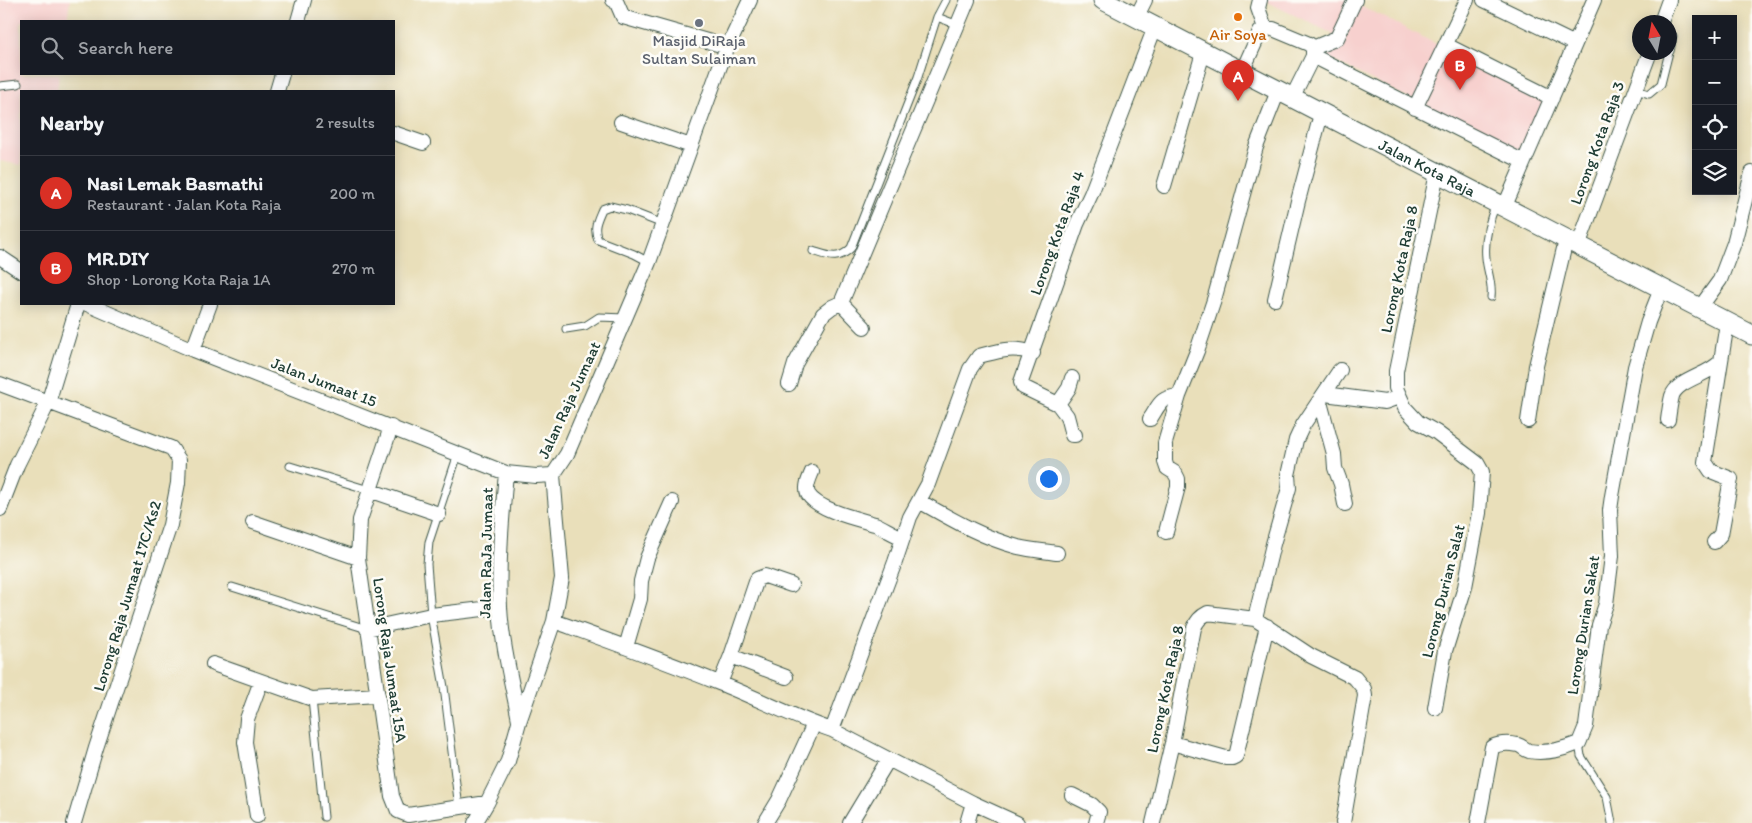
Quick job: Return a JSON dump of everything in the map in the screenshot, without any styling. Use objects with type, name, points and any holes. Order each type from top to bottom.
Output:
[{"type":"main road","name":"Jalan Kota Raja","points":[[1103,0],[1752,335]]},
{"type":"street","points":[[298,20],[304,0]]},
{"type":"street","points":[[613,0],[616,1],[623,17],[728,47]]},
{"type":"street","name":"Jalan Raja Jumaat","points":[[475,823],[508,761],[519,722],[554,622],[562,578],[553,475],[567,454],[649,262],[728,47],[750,0]]},
{"type":"street","points":[[789,384],[795,364],[823,314],[841,303],[968,0]]},
{"type":"street","points":[[1136,18],[1144,0]]},
{"type":"street","points":[[1260,0],[1258,8],[1265,28]]},
{"type":"street","points":[[1166,532],[1178,487],[1178,478],[1175,473],[1167,468],[1165,462],[1165,443],[1179,396],[1214,300],[1256,147],[1285,94],[1313,52],[1337,38],[1355,0]]},
{"type":"street","points":[[1415,108],[1467,0]]},
{"type":"street","points":[[1484,0],[1575,44]]},
{"type":"street","points":[[1500,206],[1524,162],[1594,0]]},
{"type":"street","points":[[1664,15],[1669,0]]},
{"type":"street","name":"Lorong Kota Raja 4","points":[[1058,404],[1023,387],[1021,382],[1033,353],[1077,224],[1091,194],[1155,27]]},
{"type":"street","points":[[1242,72],[1260,32],[1265,28],[1273,29],[1309,44],[1313,52],[1415,108],[1524,162]]},
{"type":"street","points":[[1446,45],[1552,98]]},
{"type":"street","points":[[1164,186],[1204,52]]},
{"type":"street","name":"Lorong Kota Raja 3","points":[[1528,420],[1536,366],[1572,243],[1647,60]]},
{"type":"street","points":[[277,90],[282,75]]},
{"type":"street","points":[[1275,299],[1321,114]]},
{"type":"street","points":[[621,122],[691,146]]},
{"type":"street","points":[[395,133],[423,144]]},
{"type":"street","name":"Lorong Kota Raja 8","points":[[1399,398],[1396,388],[1396,371],[1437,173]]},
{"type":"street","points":[[1699,309],[1720,280],[1734,244],[1752,173]]},
{"type":"street","points":[[0,257],[20,270]]},
{"type":"street","name":"Lorong Durian Sakat","points":[[1579,743],[1586,726],[1599,625],[1606,604],[1612,556],[1610,510],[1619,455],[1635,368],[1648,322],[1662,289]]},
{"type":"street","points":[[841,303],[864,327]]},
{"type":"street","points":[[0,509],[17,465],[48,403],[78,305]]},
{"type":"street","name":"Jalan Jumaat 15","points":[[89,305],[193,350],[506,473],[536,476],[553,475]]},
{"type":"street","points":[[193,350],[210,305]]},
{"type":"street","points":[[1714,542],[1721,534],[1731,479],[1711,472],[1705,462],[1720,362],[1728,323]]},
{"type":"street","points":[[832,730],[910,517],[928,484],[970,369],[979,356],[1008,349],[1024,350],[1033,353]]},
{"type":"street","points":[[1668,420],[1672,395],[1676,389],[1715,368],[1720,362]]},
{"type":"street","points":[[1172,742],[1226,758],[1236,756],[1261,623],[1272,544],[1289,488],[1288,475],[1296,440],[1303,425],[1340,370]]},
{"type":"street","points":[[1072,378],[1069,388],[1058,404],[1067,416],[1072,435],[1075,435]]},
{"type":"street","name":"Lorong Raja Jumaat 17C/Ks2","points":[[0,384],[171,448],[179,460],[178,482],[170,526],[96,748],[74,823]]},
{"type":"street","points":[[1150,419],[1157,405],[1166,398],[1179,396]]},
{"type":"street","points":[[1322,398],[1385,402],[1399,398]]},
{"type":"street","points":[[1322,398],[1334,454],[1335,468],[1345,504]]},
{"type":"street","name":"Lorong Durian Salat","points":[[1399,398],[1418,422],[1436,432],[1477,463],[1482,472],[1480,513],[1465,587],[1445,651],[1435,708]]},
{"type":"street","name":"Lorong Raja Jumaat 15A","points":[[391,427],[360,520],[358,558],[392,796],[398,811],[408,815],[487,803]]},
{"type":"street","points":[[812,472],[807,485],[808,494],[814,500],[827,508],[877,525],[903,538]]},
{"type":"street","name":"Jalan RaJa Jumaat","points":[[506,473],[501,527],[500,607],[519,722]]},
{"type":"street","points":[[369,490],[438,514]]},
{"type":"street","points":[[919,501],[961,525],[990,537],[1018,546],[1057,553]]},
{"type":"street","points":[[625,644],[640,599],[641,581],[647,558],[672,502]]},
{"type":"street","points":[[253,522],[358,558]]},
{"type":"street","points":[[725,670],[757,580],[765,576],[791,585]]},
{"type":"street","points":[[367,629],[431,615],[500,607]]},
{"type":"street","name":"Lorong Kota Raja 8","points":[[1153,823],[1172,742],[1194,628],[1202,616],[1208,613],[1261,623],[1311,656],[1355,678],[1364,688],[1365,696],[1343,823]]},
{"type":"street","points":[[554,622],[605,640],[725,670],[786,677]]},
{"type":"street","points":[[213,664],[312,699],[378,695]]},
{"type":"street","points":[[725,670],[814,724],[832,730],[1011,822]]},
{"type":"street","points":[[257,816],[245,742],[247,719],[261,681]]},
{"type":"street","points":[[765,823],[780,800],[814,724]]},
{"type":"street","points":[[1478,823],[1492,747],[1500,743],[1519,746],[1529,751],[1552,751],[1579,743]]},
{"type":"street","points":[[850,823],[888,760]]},
{"type":"street","points":[[1072,795],[1092,805],[1099,812],[1096,823]]},
{"type":"street","points":[[968,823],[972,803]]},
{"type":"lane","points":[[813,251],[835,257],[844,255],[851,248],[918,77],[937,17],[946,0]]},
{"type":"lane","points":[[937,17],[958,25]]},
{"type":"lane","points":[[1636,90],[1650,94],[1661,84],[1667,60]]},
{"type":"lane","points":[[0,86],[18,84]]},
{"type":"lane","points":[[649,262],[598,240],[595,231],[596,223],[602,209],[610,206],[627,210],[663,224]]},
{"type":"lane","points":[[1491,297],[1492,291],[1486,257],[1486,243],[1488,223],[1500,206]]},
{"type":"lane","points":[[566,329],[585,326],[599,317],[625,318]]},
{"type":"lane","points":[[458,453],[429,542],[426,564],[431,615],[444,687],[459,808]]},
{"type":"lane","points":[[290,466],[369,490]]},
{"type":"lane","points":[[232,587],[367,629]]},
{"type":"lane","points":[[312,699],[324,817]]},
{"type":"lane","points":[[1579,743],[1581,756],[1608,797],[1612,823]]},
{"type":"shaded area","points":[[0,0],[70,0],[67,20],[20,20],[20,75],[59,75],[57,90],[20,90],[20,165],[0,161]]},
{"type":"shaded area","points":[[1263,0],[1350,0],[1546,100],[1522,155],[1322,55],[1333,34]]},
{"type":"place","name":"Air Soya","points":[[1238,17]]},
{"type":"place","name":"Masjid DiRaja Sultan Sulaiman","points":[[699,23]]},
{"type":"place","name":"MR.DIY","points":[[1460,90]]},
{"type":"place","name":"Nasi Lemak Basmathi","points":[[1238,101]]}]
